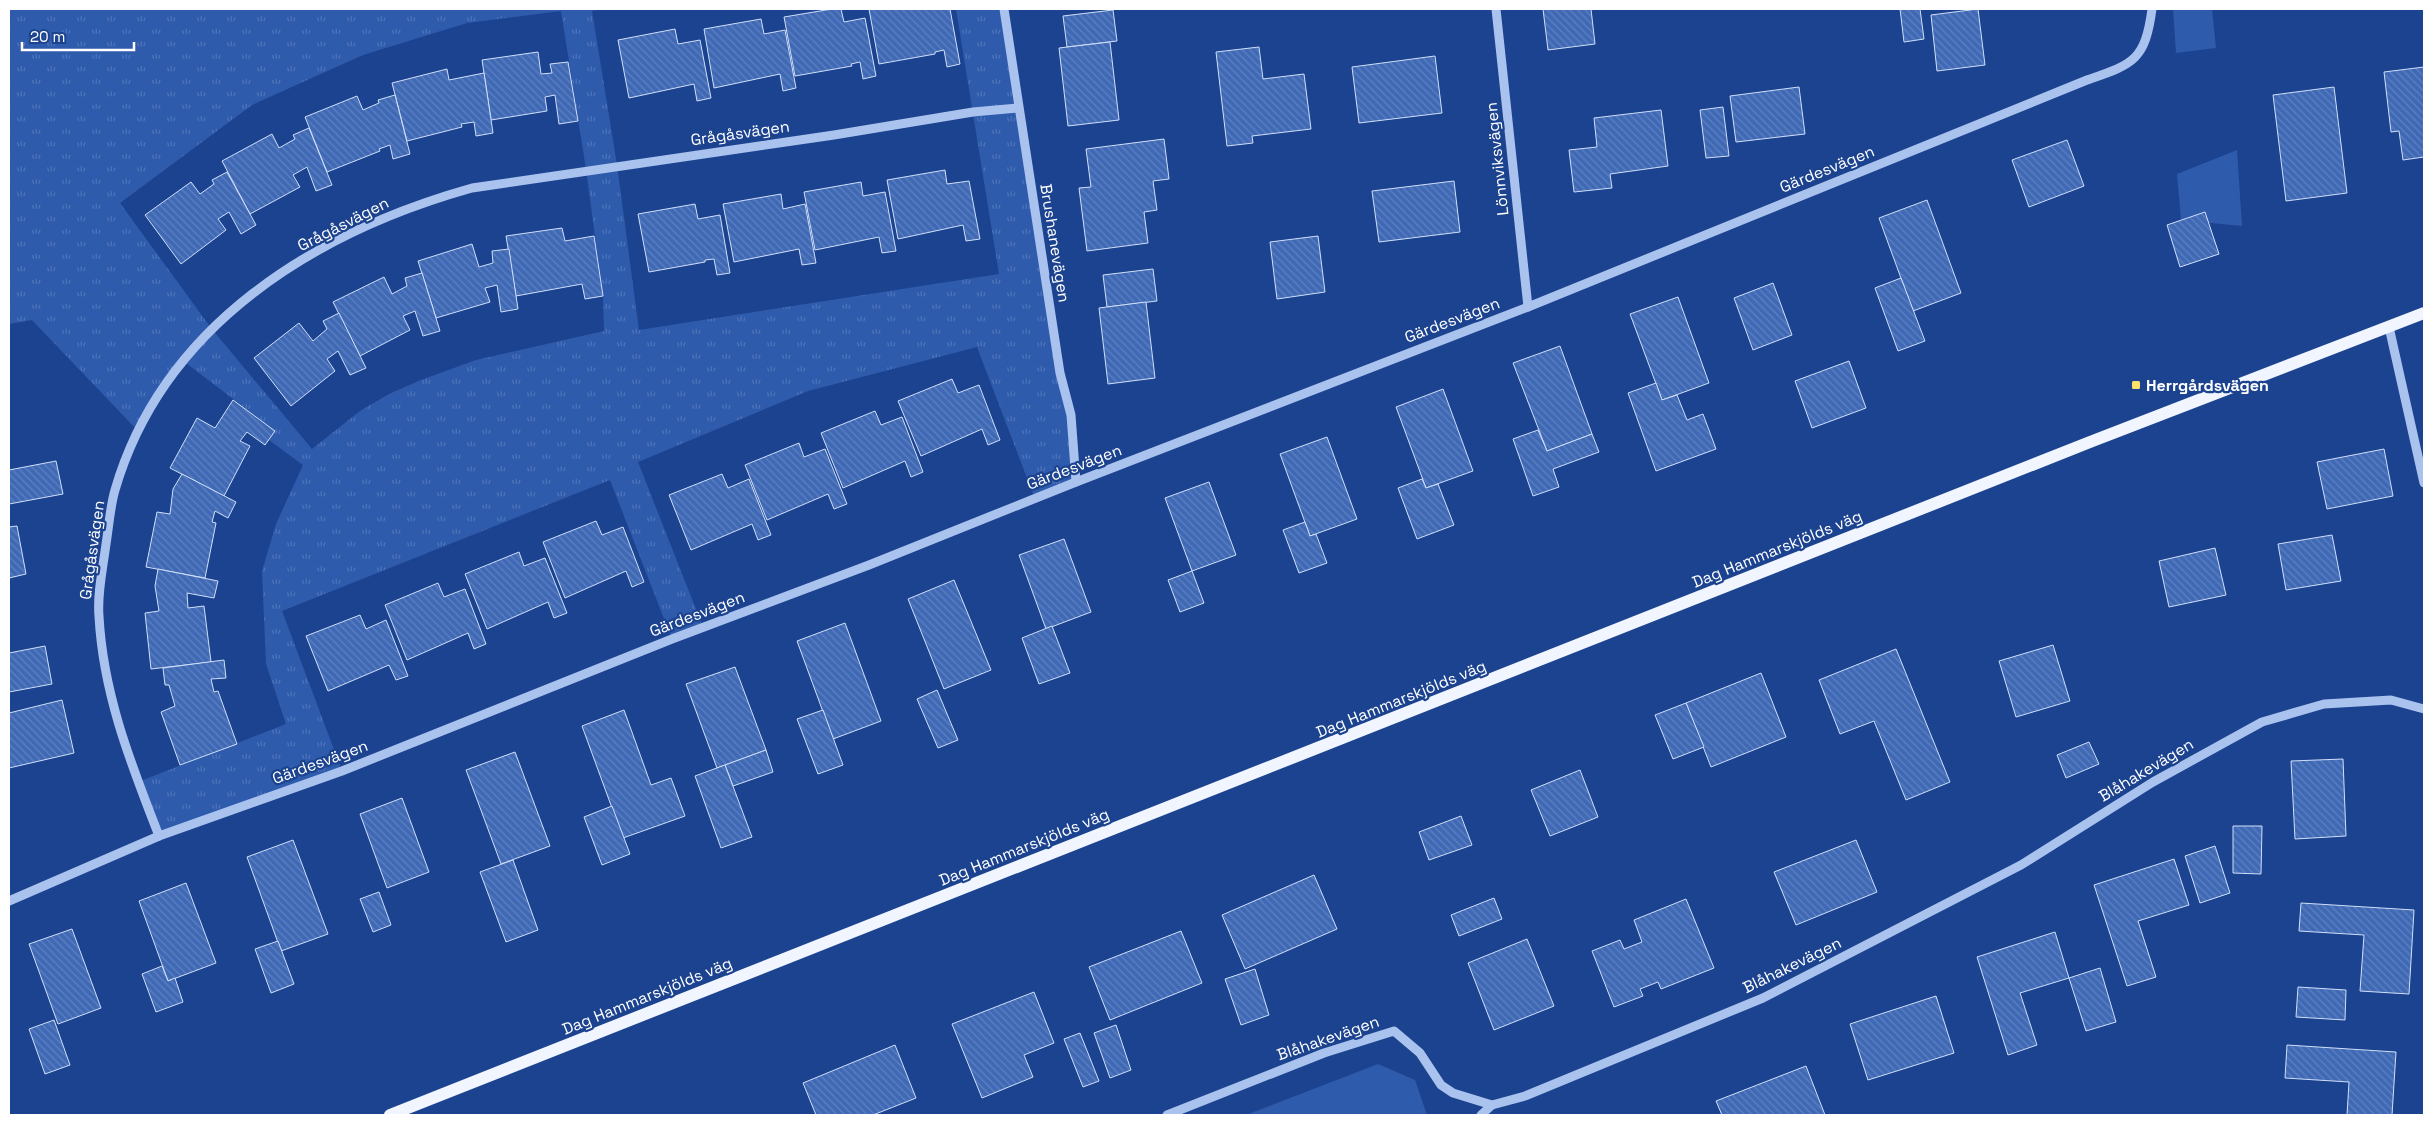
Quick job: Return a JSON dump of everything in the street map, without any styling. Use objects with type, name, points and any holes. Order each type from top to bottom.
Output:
[{"type":"main road","name":"Dag Hammarskjölds väg","points":[[390,1115],[2100,439],[2424,313]]},
{"type":"street","name":"Brushanevägen","points":[[1004,9],[1060,373],[1071,414],[1076,482]]},
{"type":"street","name":"Lönnviksvägen","points":[[1496,9],[1528,306]]},
{"type":"street","name":"Gärdesvägen","points":[[9,901],[159,836],[342,771],[1528,306],[2087,80],[2127,66],[2142,48],[2149,31],[2152,9]]},
{"type":"street","name":"Grågåsvägen","points":[[159,836],[120,734],[107,686],[98,614],[108,532],[115,492],[138,431],[182,360],[211,328],[233,308],[315,252],[428,200],[472,188],[973,112],[1018,108]]},
{"type":"street","points":[[2389,327],[2424,483]]},
{"type":"street","name":"Blåhakevägen","points":[[1171,1114],[1324,1053],[1394,1031],[1420,1053],[1441,1085],[1453,1094],[1492,1105],[1525,1096],[1763,998],[2020,865],[2152,782],[2262,722],[2324,704],[2391,700],[2424,709]]},
{"type":"street","points":[[1481,1115],[1492,1105]]},
{"type":"green space","points":[[9,9],[602,9],[592,11],[617,165],[639,330],[999,274],[956,9],[1004,9],[1071,415],[1076,482],[1035,499],[977,347],[808,391],[638,462],[703,627],[672,639],[610,480],[282,611],[342,771],[159,836],[138,782],[286,724],[266,664],[262,571],[276,524],[303,465],[269,440],[275,431],[182,360],[138,431],[32,320],[9,324]],"holes":[[[561,11],[586,169],[603,296],[604,331],[476,360],[421,380],[389,394],[360,411],[312,449],[211,328],[120,203],[252,105],[363,55],[467,23]]]},
{"type":"green space","points":[[2173,9],[2212,9],[2216,48],[2176,53]]},
{"type":"green space","points":[[2237,150],[2242,226],[2181,220],[2177,174]]},
{"type":"green space","points":[[1378,1064],[1415,1080],[1427,1115],[1246,1115]]},
{"type":"building","points":[[841,9],[844,22],[865,18],[876,76],[863,79],[860,62],[851,64],[852,66],[795,76],[784,17]]},
{"type":"building","points":[[869,9],[950,9],[960,64],[947,67],[944,50],[935,52],[935,54],[879,64]]},
{"type":"building","points":[[1543,9],[1591,9],[1595,44],[1548,50]]},
{"type":"building","points":[[1900,9],[1920,9],[1924,39],[1904,42]]},
{"type":"building","points":[[1978,9],[1985,65],[1937,71],[1931,15]]},
{"type":"building","points":[[1113,10],[1117,41],[1067,47],[1063,16]]},
{"type":"building","points":[[761,19],[764,34],[785,30],[796,88],[783,91],[780,74],[714,88],[704,29]]},
{"type":"building","points":[[675,29],[678,44],[700,40],[711,98],[697,101],[694,84],[629,98],[618,40]]},
{"type":"building","points":[[1110,42],[1119,120],[1068,126],[1059,48]]},
{"type":"building","points":[[1259,47],[1263,79],[1304,74],[1311,129],[1252,136],[1253,143],[1227,146],[1216,52]]},
{"type":"building","points":[[538,52],[541,74],[552,73],[550,64],[568,62],[578,121],[559,124],[555,95],[545,97],[547,111],[491,120],[482,60]]},
{"type":"building","points":[[1435,56],[1442,113],[1359,123],[1352,67]]},
{"type":"building","points":[[2424,67],[2424,157],[2403,160],[2399,131],[2391,132],[2384,72]]},
{"type":"building","points":[[447,69],[449,80],[484,73],[493,133],[476,136],[474,122],[461,124],[462,127],[407,141],[392,83]]},
{"type":"building","points":[[1799,87],[1805,134],[1736,142],[1730,96]]},
{"type":"building","points":[[2334,87],[2347,193],[2286,201],[2273,95]]},
{"type":"building","points":[[395,95],[410,154],[393,159],[390,145],[379,149],[380,151],[327,172],[305,117],[357,96],[363,110],[379,103],[378,100]]},
{"type":"building","points":[[1723,107],[1729,156],[1706,158],[1700,110]]},
{"type":"building","points":[[1661,110],[1668,166],[1610,174],[1612,188],[1574,192],[1569,150],[1597,147],[1594,118]]},
{"type":"building","points":[[309,128],[332,185],[316,191],[307,167],[293,175],[300,187],[250,214],[222,161],[272,134],[279,148],[295,139],[293,135]]},
{"type":"building","points":[[1164,139],[1169,179],[1153,181],[1157,210],[1144,212],[1148,243],[1087,251],[1079,188],[1091,187],[1086,149]]},
{"type":"building","points":[[2067,140],[2084,186],[2029,207],[2012,160]]},
{"type":"building","points":[[945,170],[947,184],[969,181],[980,239],[966,241],[963,225],[898,239],[887,180]]},
{"type":"building","points":[[227,172],[256,225],[241,234],[229,212],[218,219],[226,230],[181,264],[145,215],[191,182],[200,194],[214,184],[212,180]]},
{"type":"building","points":[[1454,181],[1460,232],[1379,242],[1372,191]]},
{"type":"building","points":[[861,182],[863,196],[885,192],[896,251],[882,253],[879,237],[815,250],[804,192]]},
{"type":"building","points":[[781,194],[783,209],[805,204],[816,263],[802,265],[799,249],[734,262],[723,204]]},
{"type":"building","points":[[1927,200],[1961,293],[1913,311],[1879,218]]},
{"type":"building","points":[[695,204],[698,219],[720,215],[730,273],[717,275],[714,259],[649,272],[638,214]]},
{"type":"building","points":[[2205,212],[2219,254],[2180,267],[2167,225]]},
{"type":"building","points":[[562,228],[565,241],[594,236],[603,296],[585,299],[582,284],[516,296],[506,236]]},
{"type":"building","points":[[1318,236],[1325,292],[1277,299],[1270,242]]},
{"type":"building","points":[[472,244],[479,267],[493,263],[492,251],[509,249],[518,309],[501,312],[497,285],[485,288],[490,302],[436,318],[418,261]]},
{"type":"building","points":[[1153,269],[1157,301],[1107,307],[1103,275]]},
{"type":"building","points":[[422,273],[440,331],[423,336],[415,311],[403,316],[410,330],[360,356],[333,302],[384,277],[392,294],[407,286],[405,278]]},
{"type":"building","points":[[1901,278],[1925,341],[1898,351],[1875,288]]},
{"type":"building","points":[[1773,283],[1792,335],[1753,350],[1734,298]]},
{"type":"building","points":[[1678,297],[1709,383],[1662,400],[1630,314]]},
{"type":"building","points":[[1146,302],[1155,378],[1108,384],[1099,308]]},
{"type":"building","points":[[339,313],[366,368],[350,375],[338,351],[327,359],[335,371],[291,406],[254,358],[299,323],[313,341],[327,329],[323,321]]},
{"type":"building","points":[[1560,346],[1592,434],[1547,451],[1513,363]]},
{"type":"building","points":[[1849,361],[1866,408],[1812,428],[1795,381]]},
{"type":"building","points":[[952,379],[958,393],[979,385],[1000,440],[988,445],[982,429],[921,456],[898,401]]},
{"type":"building","points":[[1656,383],[1662,400],[1677,395],[1687,420],[1703,414],[1716,449],[1656,471],[1628,393]]},
{"type":"building","points":[[1443,389],[1473,471],[1426,488],[1396,407]]},
{"type":"building","points":[[233,400],[275,431],[265,445],[247,432],[240,441],[250,446],[224,496],[170,468],[197,418],[215,428]]},
{"type":"building","points":[[875,411],[881,425],[902,417],[923,472],[911,477],[905,461],[843,488],[821,433]]},
{"type":"building","points":[[1538,430],[1547,451],[1592,434],[1599,452],[1553,469],[1559,487],[1533,496],[1513,439]]},
{"type":"building","points":[[1327,437],[1357,519],[1310,536],[1280,454]]},
{"type":"building","points":[[799,443],[804,457],[825,449],[847,504],[834,509],[828,494],[767,520],[745,465]]},
{"type":"building","points":[[2384,449],[2393,496],[2327,509],[2317,462]]},
{"type":"building","points":[[56,461],[63,494],[9,504],[9,470]]},
{"type":"building","points":[[182,474],[236,502],[228,518],[215,511],[212,522],[216,523],[205,578],[146,567],[157,512],[170,514],[173,489]]},
{"type":"building","points":[[722,474],[728,488],[749,479],[771,535],[758,540],[752,524],[691,550],[669,495]]},
{"type":"building","points":[[1422,479],[1426,488],[1438,484],[1454,525],[1417,539],[1398,488]]},
{"type":"building","points":[[1209,482],[1236,555],[1192,571],[1165,498]]},
{"type":"building","points":[[596,521],[602,535],[623,527],[644,582],[632,587],[626,571],[565,598],[543,542]]},
{"type":"building","points":[[1305,522],[1310,536],[1316,534],[1327,563],[1299,573],[1283,530]]},
{"type":"building","points":[[17,526],[26,574],[9,578],[9,527]]},
{"type":"building","points":[[2332,535],[2341,581],[2286,590],[2278,544]]},
{"type":"building","points":[[1064,539],[1091,612],[1046,629],[1019,555]]},
{"type":"building","points":[[2215,548],[2226,595],[2169,607],[2159,561]]},
{"type":"building","points":[[519,552],[524,566],[545,558],[567,613],[554,618],[548,602],[487,629],[465,574]]},
{"type":"building","points":[[158,569],[218,581],[214,598],[187,593],[188,608],[204,606],[211,662],[151,669],[145,613],[159,611],[155,586]]},
{"type":"building","points":[[1192,571],[1204,603],[1180,612],[1168,580]]},
{"type":"building","points":[[954,580],[991,670],[944,689],[908,599]]},
{"type":"building","points":[[438,583],[444,597],[465,589],[486,644],[474,649],[468,633],[407,660],[385,605]]},
{"type":"building","points":[[360,615],[366,629],[386,620],[408,676],[396,680],[389,665],[328,691],[306,636]]},
{"type":"building","points":[[845,623],[881,721],[833,739],[797,641]]},
{"type":"building","points":[[1052,626],[1070,673],[1039,684],[1022,638]]},
{"type":"building","points":[[2053,645],[2070,701],[2016,717],[1999,661]]},
{"type":"building","points":[[45,646],[52,684],[9,692],[9,653]]},
{"type":"building","points":[[1896,649],[1950,782],[1906,800],[1874,721],[1840,734],[1819,680]]},
{"type":"building","points":[[224,660],[226,678],[211,679],[214,692],[218,691],[237,744],[180,765],[161,712],[175,706],[169,685],[165,685],[163,668]]},
{"type":"building","points":[[735,667],[766,750],[717,768],[686,684]]},
{"type":"building","points":[[1761,673],[1786,737],[1711,767],[1686,703]]},
{"type":"building","points":[[937,690],[958,740],[938,748],[917,699]]},
{"type":"building","points":[[62,700],[74,753],[9,768],[9,713]]},
{"type":"building","points":[[1686,703],[1704,747],[1673,759],[1655,715]]},
{"type":"building","points":[[624,710],[651,785],[671,778],[685,816],[623,838],[582,726]]},
{"type":"building","points":[[823,710],[843,765],[818,774],[797,719]]},
{"type":"building","points":[[2089,742],[2099,764],[2066,778],[2057,755]]},
{"type":"building","points":[[766,750],[773,772],[733,786],[725,765]]},
{"type":"building","points":[[515,752],[550,846],[501,864],[466,770]]},
{"type":"building","points":[[2343,759],[2346,836],[2295,839],[2291,761]]},
{"type":"building","points":[[725,765],[752,837],[721,848],[695,776]]},
{"type":"building","points":[[1580,770],[1598,817],[1550,836],[1531,790]]},
{"type":"building","points":[[402,798],[429,872],[387,888],[360,814]]},
{"type":"building","points":[[612,806],[630,854],[602,865],[584,817]]},
{"type":"building","points":[[1461,816],[1472,845],[1429,860],[1419,832]]},
{"type":"building","points":[[2233,826],[2262,826],[2261,874],[2233,873]]},
{"type":"building","points":[[293,840],[328,934],[281,951],[247,857]]},
{"type":"building","points":[[1856,840],[1877,892],[1796,925],[1774,872]]},
{"type":"building","points":[[2215,846],[2230,893],[2200,903],[2185,856]]},
{"type":"building","points":[[2174,859],[2189,905],[2138,921],[2156,977],[2127,986],[2094,885]]},
{"type":"building","points":[[513,860],[538,930],[506,942],[480,872]]},
{"type":"building","points":[[1314,875],[1337,929],[1245,969],[1222,915]]},
{"type":"building","points":[[186,883],[216,963],[168,981],[139,901]]},
{"type":"building","points":[[379,892],[391,925],[373,932],[360,899]]},
{"type":"building","points":[[1494,898],[1502,919],[1459,936],[1451,915]]},
{"type":"building","points":[[1686,899],[1714,968],[1661,989],[1658,982],[1640,989],[1643,996],[1614,1007],[1592,951],[1620,940],[1624,949],[1642,942],[1634,920]]},
{"type":"building","points":[[2301,903],[2414,910],[2409,994],[2360,991],[2364,935],[2299,931]]},
{"type":"building","points":[[72,929],[101,1008],[58,1024],[29,944]]},
{"type":"building","points":[[1181,931],[1202,983],[1110,1020],[1089,967]]},
{"type":"building","points":[[2055,932],[2069,978],[2020,993],[2037,1045],[2008,1055],[1977,957]]},
{"type":"building","points":[[1527,939],[1554,1006],[1494,1030],[1468,963]]},
{"type":"building","points":[[278,941],[294,984],[271,993],[255,949]]},
{"type":"building","points":[[162,966],[168,981],[175,978],[183,1002],[156,1012],[142,974]]},
{"type":"building","points":[[2100,968],[2116,1022],[2086,1031],[2069,978]]},
{"type":"building","points":[[1255,969],[1269,1015],[1241,1025],[1225,979]]},
{"type":"building","points":[[2298,987],[2346,990],[2345,1020],[2296,1017]]},
{"type":"building","points":[[1034,992],[1054,1043],[1024,1055],[1033,1077],[982,1098],[952,1024]]},
{"type":"building","points":[[1936,996],[1954,1053],[1868,1080],[1850,1024]]},
{"type":"building","points":[[54,1020],[70,1065],[45,1074],[29,1029]]},
{"type":"building","points":[[1116,1025],[1131,1070],[1110,1078],[1094,1033]]},
{"type":"building","points":[[1080,1033],[1099,1081],[1083,1087],[1064,1039]]},
{"type":"building","points":[[895,1045],[916,1098],[873,1115],[816,1115],[803,1083]]},
{"type":"building","points":[[2287,1045],[2396,1052],[2392,1115],[2347,1115],[2349,1082],[2285,1078]]},
{"type":"building","points":[[1806,1066],[1825,1115],[1722,1115],[1716,1101]]},
{"type":"place","name":"Herrgårdsvägen","points":[[2136,385]]}]
